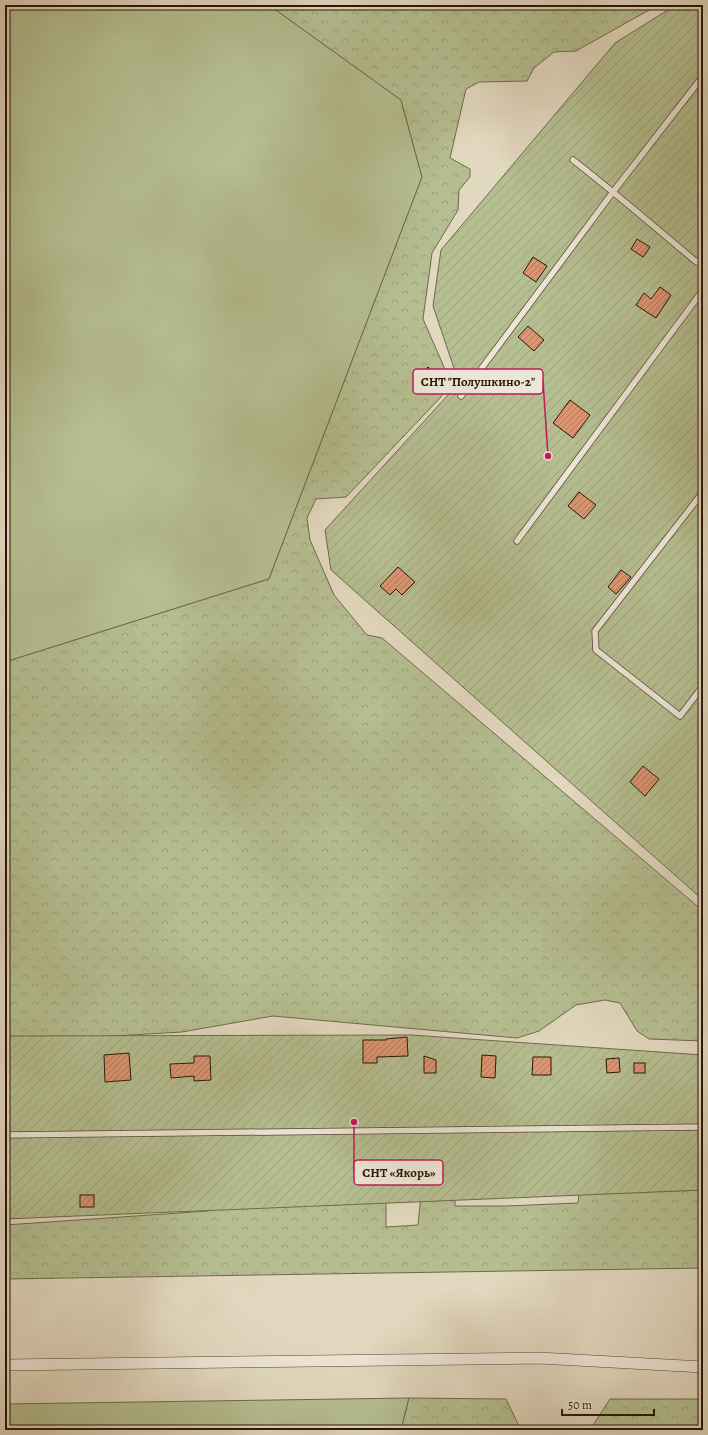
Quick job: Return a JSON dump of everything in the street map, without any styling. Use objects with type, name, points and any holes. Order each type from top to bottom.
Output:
[{"type":"street","points":[[5,1365],[539,1358],[703,1367]]},
{"type":"lane","points":[[461,396],[613,192],[703,76]]},
{"type":"lane","points":[[573,160],[694,260],[703,265]]},
{"type":"lane","points":[[517,541],[703,290]]},
{"type":"lane","points":[[703,492],[595,631],[596,650],[680,716],[703,686]]},
{"type":"lane","points":[[5,1135],[703,1127]]},
{"type":"green space","points":[[5,5],[269,5],[401,100],[422,177],[269,579],[5,662]]},
{"type":"green space","points":[[269,5],[658,5],[576,51],[554,52],[534,68],[527,81],[479,82],[466,89],[450,158],[470,169],[470,177],[459,190],[458,210],[432,253],[423,319],[444,367],[448,386],[440,398],[346,497],[316,499],[307,518],[310,540],[334,595],[367,635],[382,638],[703,911],[703,1041],[649,1039],[637,1031],[620,1003],[605,1000],[576,1005],[539,1031],[517,1038],[273,1016],[182,1032],[63,1039],[5,1038],[5,662],[269,579],[422,177],[401,100]]},
{"type":"green space","points":[[676,5],[703,5],[703,900],[331,570],[325,530],[459,383],[433,306],[441,250],[615,43]]},
{"type":"green space","points":[[411,1035],[703,1055],[703,1190],[5,1219],[5,1036]]},
{"type":"green space","points":[[703,1190],[703,1268],[5,1279],[5,1225],[208,1211],[209,1200],[386,1199],[386,1227],[418,1225],[421,1196],[455,1194],[455,1206],[506,1206],[578,1203],[579,1194]]},
{"type":"green space","points":[[409,1398],[401,1430],[5,1430],[5,1404]]},
{"type":"green space","points":[[409,1398],[506,1399],[521,1430],[401,1430]]},
{"type":"green space","points":[[610,1399],[703,1399],[703,1430],[590,1430]]},
{"type":"building","points":[[637,239],[650,247],[643,257],[631,249]]},
{"type":"building","points":[[533,257],[547,266],[536,282],[523,273]]},
{"type":"building","points":[[660,287],[671,295],[656,318],[636,305],[644,293],[651,299]]},
{"type":"building","points":[[528,326],[544,340],[534,351],[518,337]]},
{"type":"building","points":[[428,367],[445,383],[435,394],[418,378]]},
{"type":"building","points":[[570,400],[590,415],[573,438],[553,423]]},
{"type":"building","points":[[579,492],[596,505],[584,519],[568,506]]},
{"type":"building","points":[[398,567],[415,582],[402,595],[396,589],[390,595],[380,586]]},
{"type":"building","points":[[621,570],[631,577],[616,594],[608,587]]},
{"type":"building","points":[[643,766],[659,779],[645,796],[630,782]]},
{"type":"building","points":[[407,1037],[408,1056],[377,1057],[377,1063],[363,1063],[363,1040],[386,1040]]},
{"type":"building","points":[[129,1053],[131,1080],[105,1082],[104,1055]]},
{"type":"building","points":[[482,1055],[496,1056],[495,1078],[481,1077]]},
{"type":"building","points":[[194,1056],[210,1056],[211,1080],[194,1081],[194,1076],[171,1078],[170,1064],[194,1063]]},
{"type":"building","points":[[424,1056],[436,1060],[436,1073],[424,1073]]},
{"type":"building","points":[[533,1057],[551,1057],[551,1075],[532,1075]]},
{"type":"building","points":[[619,1058],[620,1072],[607,1073],[606,1059]]},
{"type":"building","points":[[634,1063],[645,1063],[645,1073],[634,1073]]},
{"type":"building","points":[[80,1195],[94,1195],[94,1207],[80,1207]]},
{"type":"place","name":"СНТ \"Полушкино-2\"","points":[[548,456]]},
{"type":"place","name":"СНТ «Якорь»","points":[[354,1122]]}]
